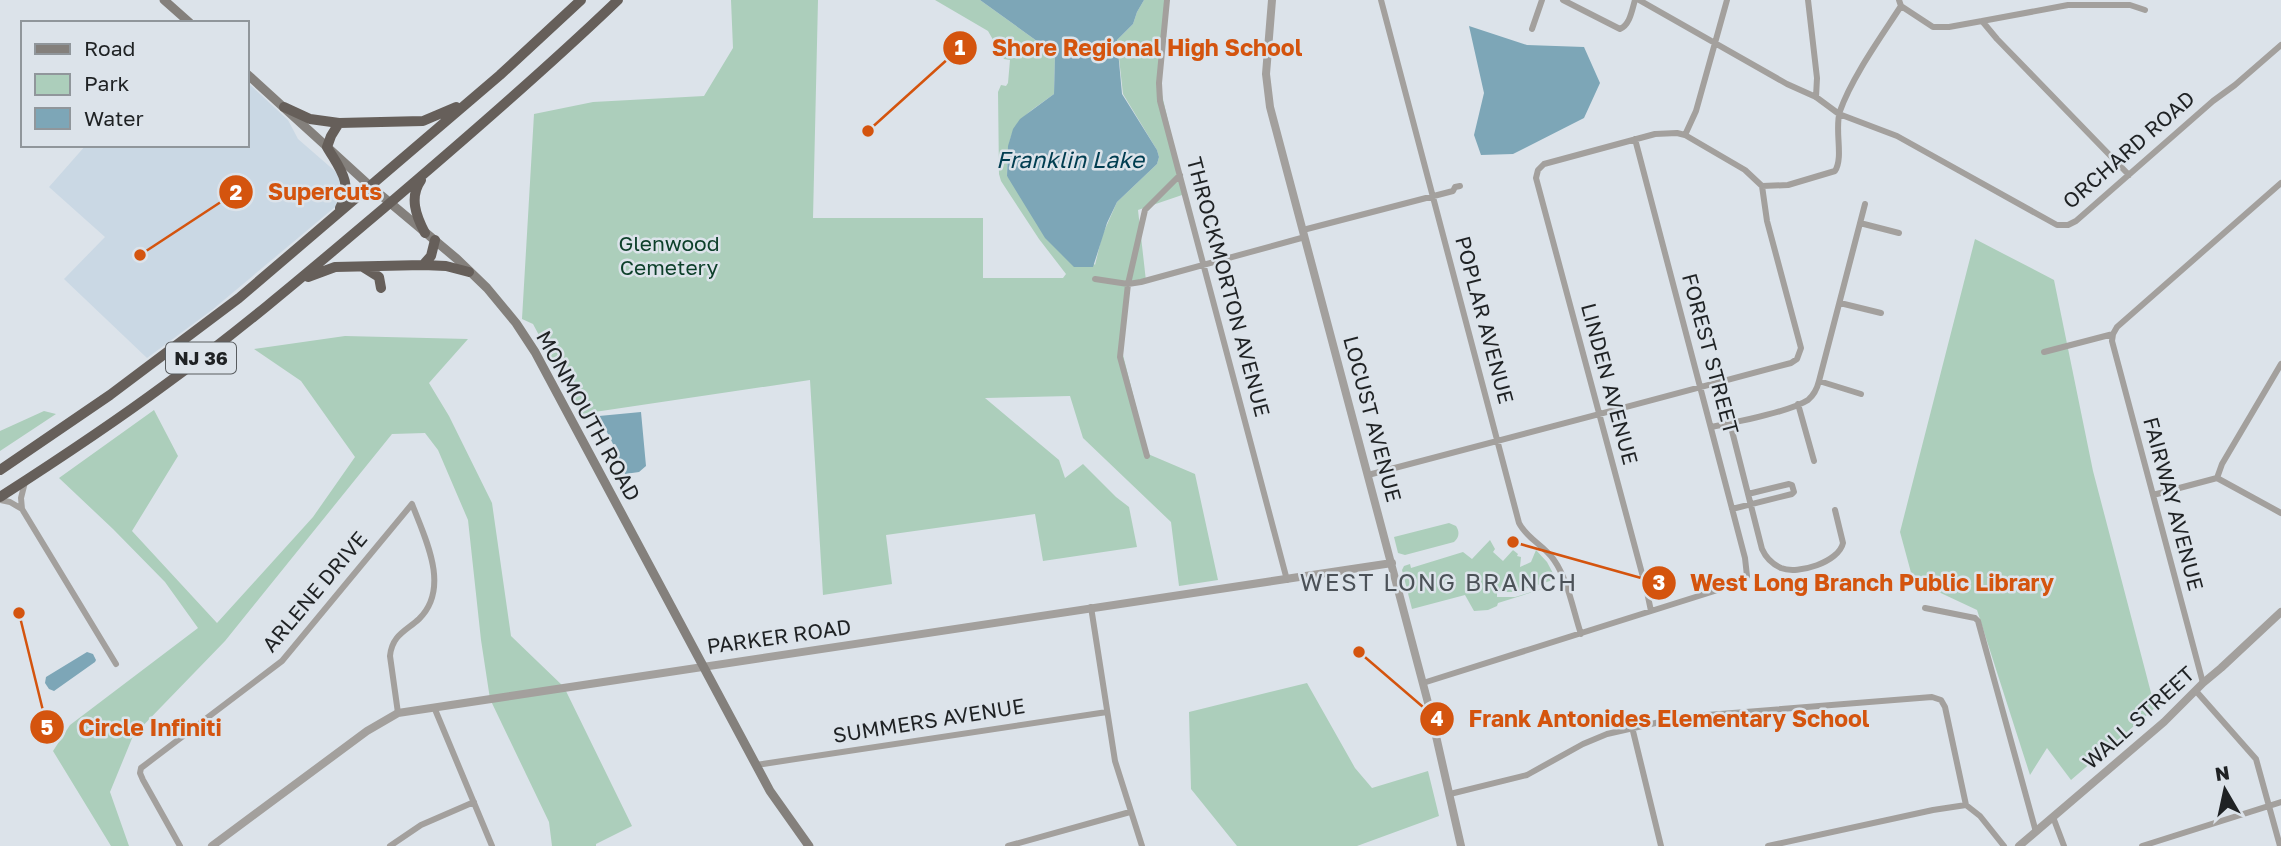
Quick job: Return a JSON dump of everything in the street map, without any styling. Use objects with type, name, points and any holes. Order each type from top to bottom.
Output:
[{"type":"highway","name":"NJ 36","points":[[0,470],[68,425],[248,291],[468,102],[581,0]]},
{"type":"highway","name":"NJ 36","points":[[0,499],[73,451],[167,383],[298,280],[427,172],[548,66],[618,0]]},
{"type":"highway","points":[[284,107],[310,119],[339,123],[423,121],[468,102]]},
{"type":"highway","points":[[337,213],[346,197],[346,184],[327,147],[339,123]]},
{"type":"highway","points":[[423,265],[431,256],[430,237],[414,199],[415,189],[427,172]]},
{"type":"highway","points":[[298,280],[335,267],[423,265],[446,266],[469,272]]},
{"type":"highway","points":[[361,266],[379,277],[381,288]]},
{"type":"main road","points":[[164,0],[188,21]]},
{"type":"main road","name":"MONMOUTH ROAD","points":[[248,75],[501,303],[535,352],[756,765],[780,807],[809,846]]},
{"type":"street","name":"THROCKMORTON AVENUE","points":[[1167,0],[1159,94],[1287,580]]},
{"type":"street","name":"LOCUST AVENUE","points":[[1272,0],[1267,92],[1423,683],[1461,846]]},
{"type":"street","name":"POPLAR AVENUE","points":[[1381,0],[1521,527],[1556,564],[1581,634]]},
{"type":"street","points":[[1532,29],[1542,0]]},
{"type":"street","points":[[1563,0],[1611,27],[1622,28],[1628,22],[1637,0]]},
{"type":"street","name":"ORCHARD ROAD","points":[[1637,0],[1787,84],[1816,97],[1839,114],[1897,136],[2057,225],[2068,225],[2076,221],[2281,45]]},
{"type":"street","points":[[1685,135],[1696,111],[1727,0]]},
{"type":"street","points":[[1808,0],[1817,78],[1816,97]]},
{"type":"street","points":[[1762,186],[1788,185],[1835,171],[1839,161],[1839,114],[1849,91],[1900,3],[1933,27],[1949,27],[2068,5],[2130,5],[2145,10]]},
{"type":"street","points":[[1982,21],[2129,176]]},
{"type":"street","points":[[1368,475],[1791,363],[1800,355],[1801,348],[1767,221],[1762,186],[1745,170],[1685,135],[1667,133],[1635,139]]},
{"type":"street","name":"LINDEN AVENUE","points":[[1635,139],[1544,164],[1536,178],[1651,611]]},
{"type":"street","name":"FOREST STREET","points":[[1635,139],[1748,573],[1743,582],[1651,611]]},
{"type":"street","points":[[1147,456],[1120,357],[1128,284],[1145,210],[1180,175]]},
{"type":"street","points":[[2044,352],[2113,334],[2117,327],[2281,183]]},
{"type":"street","points":[[1095,279],[1128,284],[1141,282],[1453,191],[1460,186]]},
{"type":"street","points":[[1711,427],[1798,404],[1814,394],[1865,204]]},
{"type":"street","points":[[1860,223],[1899,233]]},
{"type":"street","points":[[1840,303],[1881,313]]},
{"type":"street","name":"FAIRWAY AVENUE","points":[[2113,334],[2112,341],[2203,683]]},
{"type":"street","points":[[2217,478],[2222,464],[2281,364]]},
{"type":"street","points":[[1819,381],[1861,394]]},
{"type":"street","points":[[1798,404],[1814,461]]},
{"type":"street","points":[[1730,423],[1765,555],[1774,564],[1790,570],[1825,562],[1840,552],[1843,538],[1835,510]]},
{"type":"street","points":[[2153,495],[2217,478],[2281,513]]},
{"type":"street","points":[[26,481],[21,498],[22,509],[116,664]]},
{"type":"street","points":[[1732,509],[1794,492],[1789,484],[1748,494]]},
{"type":"street","points":[[0,499],[22,509]]},
{"type":"street","name":"ARLENE DRIVE","points":[[180,846],[140,774],[141,768],[282,661],[412,504],[431,558],[434,588],[423,614],[399,635],[391,647],[398,713]]},
{"type":"street","name":"PARKER ROAD","points":[[212,846],[367,731],[398,713],[1392,563]]},
{"type":"street","points":[[1091,607],[1115,761],[1142,846]]},
{"type":"street","points":[[1925,608],[1967,616],[1978,621],[2036,832]]},
{"type":"street","points":[[1423,683],[1651,611]]},
{"type":"street","name":"WALL STREET","points":[[2019,846],[2164,722],[2281,612]]},
{"type":"street","points":[[2196,691],[2252,753],[2258,764],[2280,846]]},
{"type":"street","points":[[1450,794],[1527,775],[1592,740],[1632,727],[1689,716],[1928,697],[1943,702],[1966,805],[1980,816],[2004,846]]},
{"type":"street","points":[[434,707],[492,846]]},
{"type":"street","name":"SUMMERS AVENUE","points":[[756,765],[1107,712]]},
{"type":"street","points":[[1632,727],[1661,846]]},
{"type":"street","points":[[390,846],[421,825],[474,802]]},
{"type":"street","points":[[2142,846],[2281,802]]},
{"type":"street","points":[[1768,846],[1966,805]]},
{"type":"street","points":[[1008,846],[1030,843],[1130,812]]},
{"type":"street","points":[[2053,817],[2064,846]]},
{"type":"shaded area","points":[[248,83],[288,120],[298,139],[336,172],[344,185],[335,207],[212,310],[147,358],[64,279],[105,237],[49,187],[84,147],[248,147]]},
{"type":"green space","name":"Glenwood Cemetery","points":[[731,0],[818,0],[813,218],[983,218],[983,278],[1063,278],[1066,274],[1039,239],[999,174],[998,92],[1001,85],[1006,86],[1008,83],[1010,60],[1004,59],[988,31],[935,0],[980,0],[1055,54],[1054,94],[1030,111],[1016,126],[1009,146],[1007,176],[1095,265],[1102,236],[1117,202],[1157,164],[1159,157],[1123,94],[1117,40],[1133,24],[1144,0],[1168,0],[1160,86],[1185,194],[1138,210],[1146,281],[1129,283],[1122,351],[1148,454],[1195,474],[1218,580],[1179,586],[1171,522],[1083,438],[1070,396],[985,398],[1059,460],[1065,478],[1083,464],[1129,507],[1137,547],[1043,561],[1035,514],[886,535],[892,584],[823,595],[810,380],[581,414],[533,324],[522,319],[534,114],[593,102],[704,96],[733,48]]},
{"type":"green space","points":[[1975,239],[2054,280],[2093,471],[2155,708],[2071,780],[2047,748],[2030,775],[1977,610],[1913,580],[1900,532]]},
{"type":"green space","points":[[345,336],[468,339],[429,383],[449,416],[492,503],[511,636],[564,687],[632,826],[596,846],[552,846],[549,822],[490,699],[468,520],[438,450],[425,433],[392,434],[225,641],[133,736],[110,792],[129,846],[111,846],[53,751],[70,725],[198,628],[165,582],[59,478],[154,410],[178,456],[132,531],[217,623],[313,517],[355,457],[301,381],[254,349]]},
{"type":"green space","points":[[44,411],[56,414],[0,451],[0,431]]},
{"type":"green space","points":[[1449,523],[1458,530],[1458,537],[1454,542],[1405,555],[1398,553],[1394,537]]},
{"type":"green space","points":[[1490,540],[1495,549],[1493,552],[1503,561],[1513,550],[1518,554],[1517,556],[1521,557],[1520,567],[1531,562],[1536,550],[1547,562],[1556,579],[1515,592],[1497,592],[1497,597],[1515,597],[1558,584],[1498,603],[1488,610],[1474,611],[1465,595],[1412,609],[1402,570],[1404,566],[1410,564],[1411,568],[1463,552],[1472,559]]},
{"type":"green space","points":[[1307,683],[1355,768],[1372,788],[1428,771],[1439,816],[1357,846],[1237,846],[1191,789],[1189,712]]},
{"type":"water","name":"Franklin Lake","points":[[980,0],[1144,0],[1133,24],[1117,40],[1122,94],[1159,157],[1157,164],[1117,202],[1107,223],[1093,267],[1074,267],[1045,238],[1007,176],[1008,146],[1013,129],[1020,119],[1054,94],[1055,54]]},
{"type":"water","points":[[1469,26],[1527,45],[1584,47],[1600,83],[1584,118],[1513,154],[1481,155],[1474,135],[1484,93]]},
{"type":"water","points":[[641,412],[646,466],[639,472],[625,474],[599,416]]},
{"type":"water","points":[[87,652],[93,654],[95,662],[54,691],[49,689],[45,683],[46,677]]},
{"type":"place","name":"Shore Regional High School","points":[[868,131]]},
{"type":"place","name":"Supercuts","points":[[140,255]]},
{"type":"place","name":"West Long Branch Public Library","points":[[1513,542]]},
{"type":"place","name":"Circle Infiniti","points":[[19,613]]},
{"type":"place","name":"Frank Antonides Elementary School","points":[[1359,652]]},
{"type":"district","name":"WEST LONG BRANCH","points":[[1439,583]]}]
